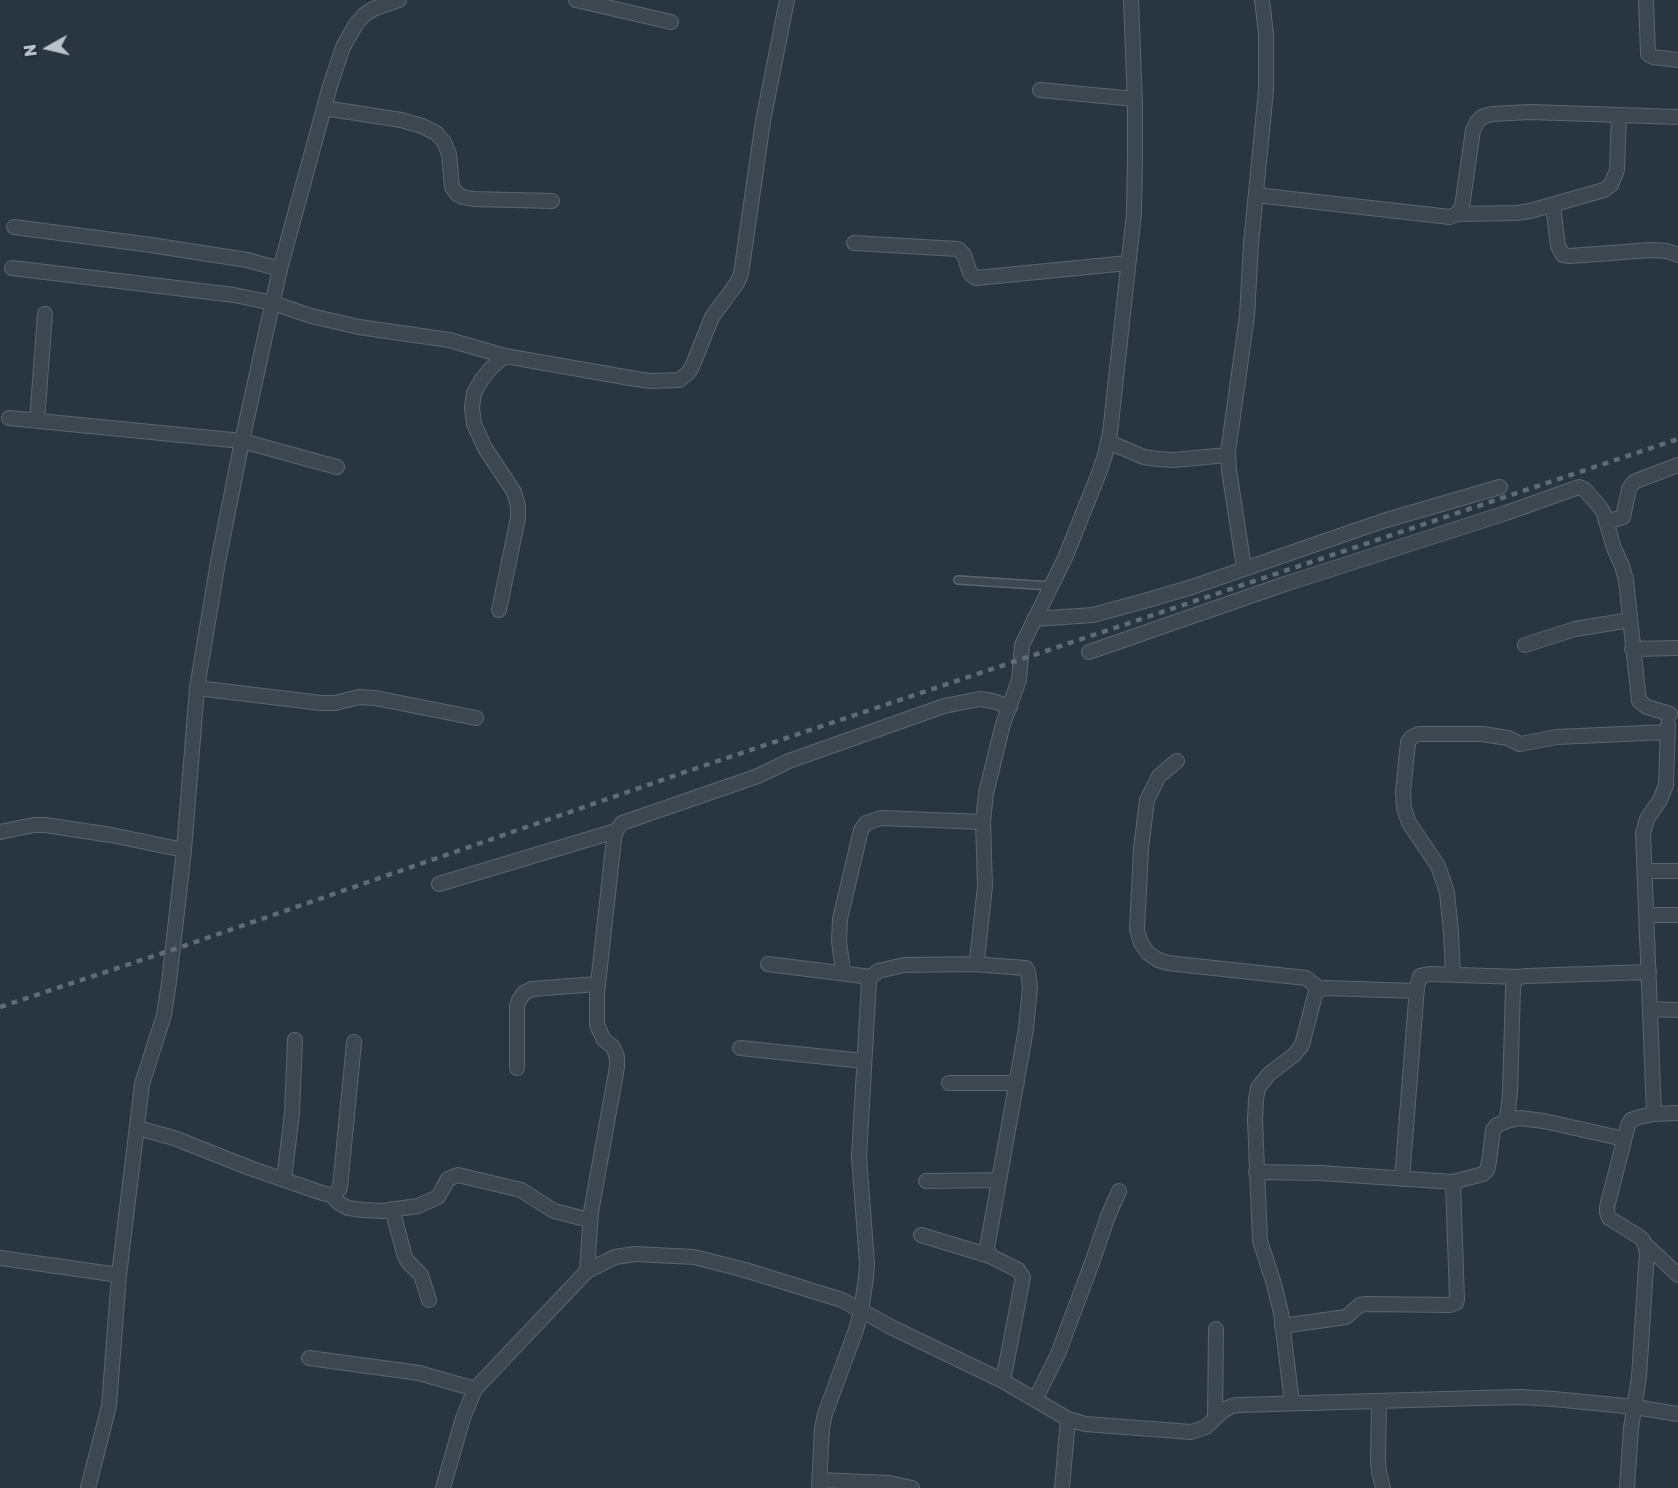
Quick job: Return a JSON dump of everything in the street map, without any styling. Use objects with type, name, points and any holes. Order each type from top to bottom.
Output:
[{"type":"street","points":[[88,1488],[109,1406],[119,1275],[142,1084],[164,1015],[184,850],[197,688],[218,562],[242,441],[280,269],[343,47],[364,15],[399,0]]},
{"type":"street","points":[[576,0],[671,22]]},
{"type":"street","points":[[12,268],[234,295],[273,303],[311,316],[359,327],[449,340],[505,356],[651,381],[679,380],[688,373],[712,317],[741,274],[765,113],[787,0]]},
{"type":"street","points":[[972,964],[978,957],[983,911],[985,886],[983,822],[986,793],[1003,724],[1019,680],[1022,645],[1065,558],[1099,473],[1108,442],[1134,202],[1135,99],[1131,0]]},
{"type":"street","points":[[1244,568],[1228,456],[1247,316],[1251,244],[1267,72],[1262,0]]},
{"type":"street","points":[[1646,0],[1646,51],[1653,57],[1678,60]]},
{"type":"street","points":[[1040,90],[1135,99]]},
{"type":"street","points":[[324,108],[401,120],[436,133],[444,142],[449,154],[453,187],[457,194],[463,197],[552,201]]},
{"type":"street","points":[[1457,214],[1462,207],[1473,130],[1482,117],[1492,114],[1530,112],[1678,117]]},
{"type":"street","points":[[1256,195],[1441,217],[1457,214],[1517,213],[1604,190],[1611,185],[1617,170],[1619,115]]},
{"type":"street","points":[[1553,205],[1558,246],[1563,255],[1652,250],[1667,251],[1678,255]]},
{"type":"street","points":[[14,227],[247,260],[280,269]]},
{"type":"street","points":[[854,243],[958,249],[964,255],[970,273],[976,278],[1128,263]]},
{"type":"street","points":[[37,421],[45,314]]},
{"type":"street","points":[[499,610],[518,518],[518,506],[514,492],[485,448],[474,424],[472,407],[474,393],[482,379],[505,356]]},
{"type":"street","points":[[9,418],[242,441],[337,467]]},
{"type":"street","points":[[1108,442],[1144,457],[1158,459],[1228,456]]},
{"type":"street","points":[[1607,525],[1623,517],[1632,484],[1678,465]]},
{"type":"street","points":[[1034,619],[1093,615],[1192,587],[1383,520],[1500,487]]},
{"type":"street","points":[[1089,652],[1285,584],[1506,513],[1576,488],[1582,488],[1600,507],[1626,580],[1639,701],[1647,707],[1674,713]]},
{"type":"street","points":[[1525,645],[1575,629],[1629,620]]},
{"type":"street","points":[[1632,649],[1678,648]]},
{"type":"street","points":[[197,688],[321,703],[335,703],[360,697],[375,698],[476,718]]},
{"type":"street","points":[[587,1271],[590,1220],[617,1067],[613,1047],[604,1040],[597,1025],[598,984],[614,839],[622,823],[758,776],[789,761],[944,706],[980,699],[1010,707]]},
{"type":"street","points":[[1654,1114],[1642,833],[1643,826],[1664,793],[1668,719],[1674,713]]},
{"type":"street","points":[[1453,974],[1447,892],[1438,866],[1409,823],[1404,808],[1403,792],[1408,742],[1412,737],[1419,734],[1482,734],[1508,738],[1520,744],[1565,737],[1667,732]]},
{"type":"street","points":[[1177,761],[1159,776],[1147,800],[1141,849],[1137,930],[1141,942],[1148,953],[1168,963],[1301,977],[1310,980],[1320,989]]},
{"type":"street","points":[[843,972],[839,941],[840,919],[861,830],[866,822],[880,818],[983,822]]},
{"type":"street","points":[[0,832],[45,825],[111,834],[184,850]]},
{"type":"street","points":[[439,884],[616,831]]},
{"type":"street","points":[[1645,871],[1678,871]]},
{"type":"street","points":[[1647,915],[1678,915]]},
{"type":"street","points":[[768,964],[871,976]]},
{"type":"street","points":[[912,1488],[889,1484],[820,1484],[822,1428],[856,1330],[861,1311],[867,1263],[859,1172],[868,988],[871,976],[878,971],[904,965],[972,964],[1023,967],[1028,972],[1030,996],[1017,1083],[987,1248],[990,1256]]},
{"type":"street","points":[[1402,1179],[1420,976],[1423,974],[1453,974],[1519,977],[1649,972]]},
{"type":"street","points":[[1507,1120],[1513,987],[1515,980],[1519,977]]},
{"type":"street","points":[[518,1068],[517,1006],[524,993],[532,989],[598,984]]},
{"type":"street","points":[[1292,1403],[1278,1299],[1260,1240],[1255,1120],[1258,1088],[1269,1074],[1294,1055],[1302,1045],[1315,995],[1320,989],[1417,991]]},
{"type":"street","points":[[1650,1009],[1678,1010]]},
{"type":"street","points":[[284,1180],[292,1113],[295,1040]]},
{"type":"street","points":[[331,1195],[340,1188],[354,1042]]},
{"type":"street","points":[[740,1048],[864,1061]]},
{"type":"street","points":[[949,1083],[1017,1083]]},
{"type":"street","points":[[1678,1113],[1654,1114],[1631,1120],[1624,1139],[1607,1212],[1609,1218],[1638,1236],[1678,1275]]},
{"type":"street","points":[[1256,1172],[1320,1173],[1454,1182],[1483,1174],[1489,1162],[1493,1130],[1507,1120],[1519,1118],[1544,1121],[1624,1139]]},
{"type":"street","points":[[138,1128],[174,1138],[284,1180],[331,1195],[348,1208],[382,1211],[418,1206],[438,1197],[448,1179],[458,1175],[521,1190],[554,1211],[590,1220]]},
{"type":"street","points":[[926,1181],[999,1180]]},
{"type":"street","points":[[1282,1326],[1346,1317],[1360,1305],[1366,1304],[1450,1305],[1456,1303],[1454,1182]]},
{"type":"street","points":[[1035,1400],[1058,1354],[1119,1191]]},
{"type":"street","points":[[392,1209],[405,1257],[421,1275],[429,1299]]},
{"type":"street","points":[[921,1235],[990,1256],[1018,1270],[1023,1277],[1003,1381]]},
{"type":"street","points":[[1627,1488],[1646,1276],[1645,1244]]},
{"type":"street","points":[[443,1488],[463,1418],[475,1389],[587,1271],[615,1257],[650,1254],[694,1257],[827,1294],[1003,1381],[1068,1419],[1085,1424],[1191,1432],[1206,1427],[1224,1410],[1232,1406],[1521,1397],[1635,1407],[1678,1414]]},
{"type":"street","points":[[0,1258],[119,1275]]},
{"type":"street","points":[[1215,1418],[1216,1329]]},
{"type":"street","points":[[309,1358],[419,1373],[475,1389]]},
{"type":"street","points":[[1379,1401],[1378,1460],[1383,1488]]},
{"type":"street","points":[[1062,1488],[1068,1419]]},
{"type":"lane","points":[[958,580],[1051,586]]},
{"type":"railway","points":[[0,1007],[178,948],[688,771],[1678,439]]}]
